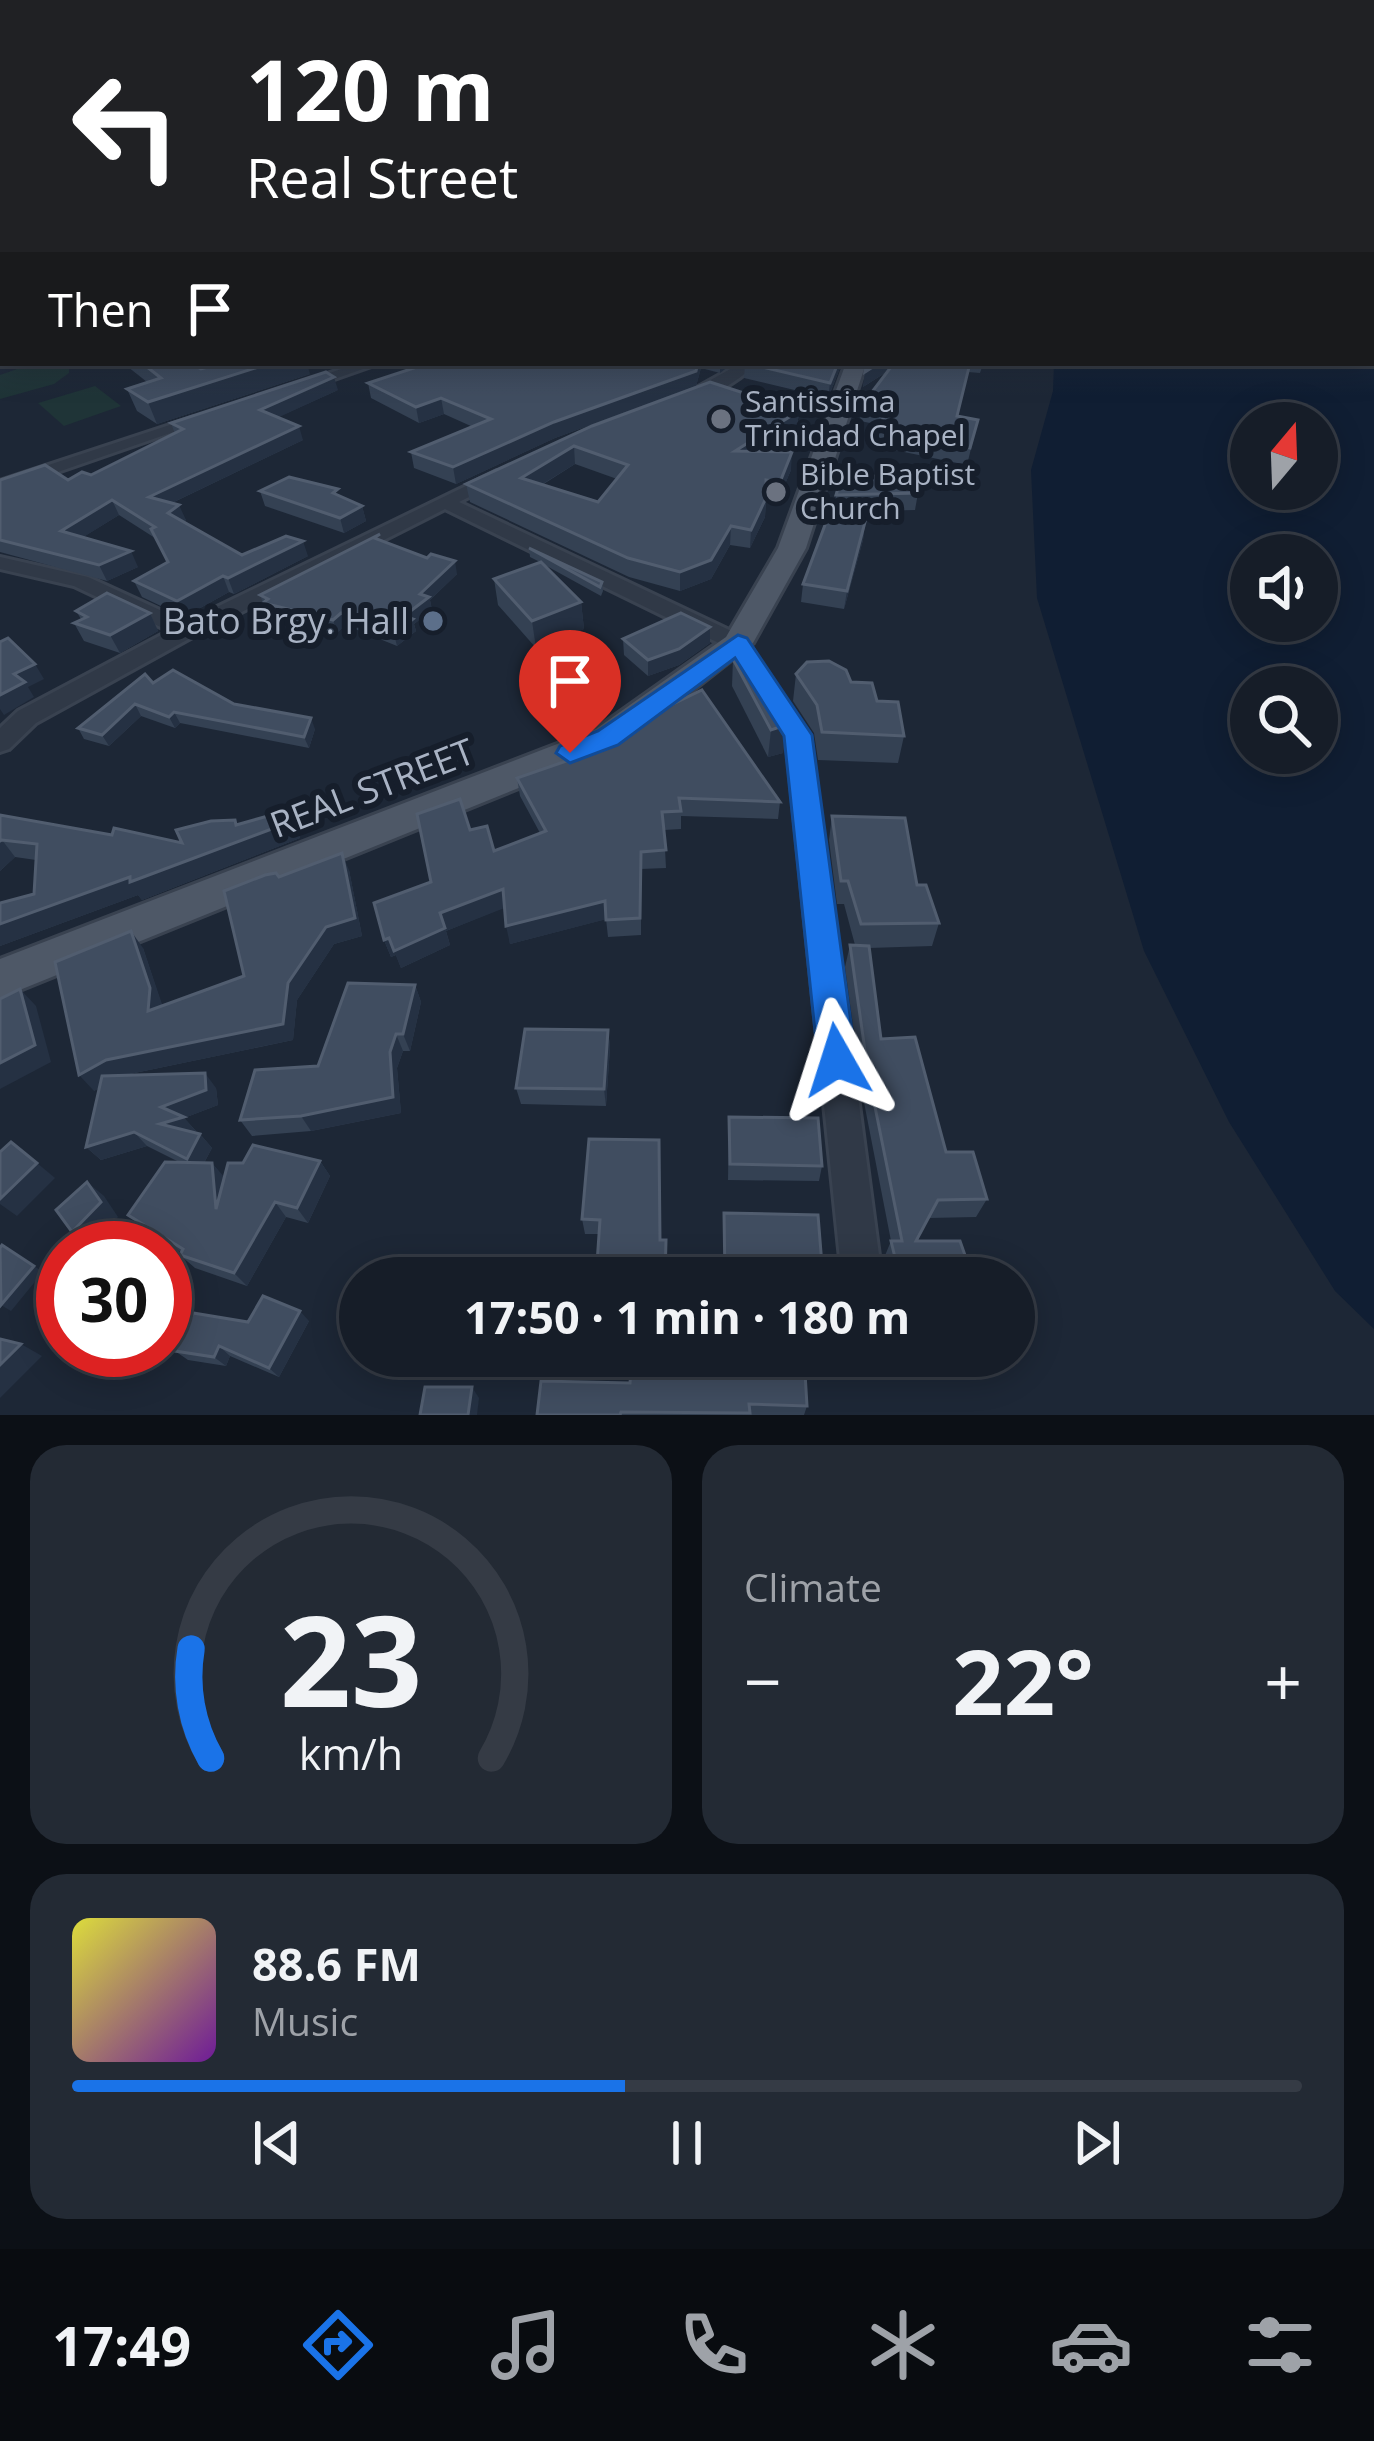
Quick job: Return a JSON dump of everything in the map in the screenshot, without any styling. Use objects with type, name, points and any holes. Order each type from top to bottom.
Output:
[{"type":"main road","name":"REAL STREET","points":[[0,980],[608,738],[738,644],[792,548],[855,366]]},
{"type":"street","points":[[284,392],[364,366]]},
{"type":"street","points":[[673,403],[722,383],[746,366]]},
{"type":"street","points":[[0,487],[219,413]]},
{"type":"street","points":[[0,742],[27,717],[186,631],[513,469]]},
{"type":"street","points":[[443,501],[738,644],[798,735],[860,1257]]},
{"type":"street","points":[[0,563],[81,580],[186,631]]},
{"type":"green space","points":[[26,366],[69,366],[69,373],[54,384],[0,399],[0,375]]},
{"type":"green space","points":[[95,386],[121,406],[64,426],[38,403]]},
{"type":"water","points":[[1054,366],[1374,366],[1374,1329],[1335,1291],[1229,1122],[1144,951],[1037,598],[1031,470],[1053,391]]},
{"type":"building","points":[[146,366],[262,366],[148,402],[127,389],[161,378]]},
{"type":"building","points":[[420,366],[697,366],[696,371],[554,422],[453,467],[411,452],[491,419],[441,398],[416,407],[368,383]]},
{"type":"building","points":[[758,366],[837,366],[830,383]]},
{"type":"building","points":[[892,366],[969,366],[957,416],[978,420],[970,448],[877,430],[887,411],[862,405]]},
{"type":"building","points":[[326,372],[334,377],[260,410],[299,426],[149,497],[179,505],[168,513],[242,555],[286,536],[303,541],[177,601],[134,581],[168,562],[151,529],[155,527],[112,500],[61,531],[131,551],[99,565],[0,540],[0,480],[45,465],[68,480],[82,472],[91,475],[183,429],[171,423]]},
{"type":"building","points":[[710,382],[799,411],[735,451],[792,452],[780,482],[766,480],[766,498],[751,530],[731,526],[711,560],[680,572],[628,558],[466,484],[592,426]],"holes":[[[574,446],[628,465],[598,502],[521,478]]]},
{"type":"building","points":[[843,472],[919,482],[918,493],[836,495]]},
{"type":"building","points":[[289,477],[338,489],[333,493],[362,506],[340,518],[260,491]]},
{"type":"building","points":[[828,517],[865,522],[847,591],[803,584]]},
{"type":"building","points":[[380,534],[374,538],[427,558],[431,554],[455,561],[420,594],[429,597],[404,616],[413,619],[394,634],[341,613],[333,620],[263,603],[268,599],[260,595]]},
{"type":"building","points":[[529,548],[602,582],[600,587]]},
{"type":"building","points":[[541,562],[581,602],[532,621],[494,579]]},
{"type":"building","points":[[107,593],[150,613],[110,635],[74,623],[87,617],[76,611]]},
{"type":"building","points":[[681,613],[710,627],[679,649],[648,660],[623,639]]},
{"type":"building","points":[[8,638],[35,664],[14,674],[25,682],[0,695],[0,642]]},
{"type":"building","points":[[747,654],[784,710],[786,725],[771,730],[733,659]]},
{"type":"building","points":[[829,661],[846,670],[851,682],[872,683],[877,701],[898,702],[904,736],[822,732],[817,705],[796,674],[807,662]]},
{"type":"building","points":[[173,670],[234,704],[311,718],[304,737],[174,712],[169,717],[135,704],[102,735],[78,728],[145,674],[153,683]]},
{"type":"building","points":[[702,690],[780,802],[679,798],[681,811],[662,812],[666,850],[641,852],[640,918],[606,920],[605,901],[506,926],[503,889],[440,913],[445,928],[394,951],[389,938],[384,940],[374,903],[431,882],[417,814],[460,799],[470,830],[487,826],[494,851],[546,831],[517,778],[581,756],[578,750]]},
{"type":"building","points":[[289,810],[293,821],[0,924],[0,903],[34,894],[37,844],[0,841],[0,815],[112,835],[114,828],[182,843],[176,830],[211,821],[235,820],[236,825]]},
{"type":"building","points":[[832,816],[905,818],[917,885],[926,885],[939,923],[861,924],[848,881],[841,881]]},
{"type":"building","points":[[342,853],[355,918],[326,927],[288,983],[283,1024],[106,1060],[79,1075],[55,962],[131,931],[150,988],[148,1011],[244,976],[224,891]]},
{"type":"building","points":[[850,945],[869,946],[881,1039],[915,1037],[946,1152],[973,1152],[987,1199],[938,1200],[916,1241],[960,1241],[966,1257],[895,1257],[891,1241],[902,1241],[868,1072]]},
{"type":"building","points":[[348,983],[415,985],[403,1034],[396,1034],[390,1052],[393,1097],[301,1116],[240,1120],[255,1070],[318,1066]]},
{"type":"building","points":[[20,989],[35,1045],[0,1063],[0,999]]},
{"type":"building","points":[[525,1029],[608,1030],[604,1089],[516,1088]]},
{"type":"building","points":[[205,1073],[206,1090],[161,1107],[184,1117],[160,1124],[200,1134],[187,1159],[134,1132],[86,1147],[102,1076]]},
{"type":"building","points":[[729,1117],[818,1118],[822,1166],[730,1164]]},
{"type":"building","points":[[589,1139],[659,1140],[660,1240],[666,1240],[666,1257],[597,1257],[600,1220],[582,1219]]},
{"type":"building","points":[[11,1142],[37,1163],[0,1199],[0,1152]]},
{"type":"building","points":[[253,1145],[320,1161],[297,1208],[275,1202],[234,1273],[192,1259],[192,1221],[138,1221],[128,1215],[165,1162],[212,1163],[216,1209],[228,1163],[243,1163]]},
{"type":"building","points":[[87,1182],[101,1202],[83,1221],[64,1221],[56,1210]]},
{"type":"building","points":[[724,1213],[818,1215],[821,1257],[725,1257]]},
{"type":"building","points":[[0,1248],[34,1266],[1,1305]]},
{"type":"building","points":[[263,1296],[300,1311],[269,1368],[219,1346],[214,1357],[192,1354],[193,1313],[248,1322]]},
{"type":"building","points":[[0,1339],[21,1344],[0,1365]]},
{"type":"building","points":[[630,1377],[805,1377],[807,1406],[749,1404],[750,1413],[537,1415],[541,1381],[630,1383]]},
{"type":"building","points":[[425,1387],[472,1387],[468,1415],[420,1415]]},
{"type":"place","name":"Santissima Trinidad Chapel","points":[[721,419]]},
{"type":"place","name":"Bible Baptist Church","points":[[776,492]]},
{"type":"place","name":"Bato Brgy. Hall","points":[[433,621]]},
{"type":"route","points":[[570,753],[608,738],[738,644],[798,735],[837,1060]]}]
